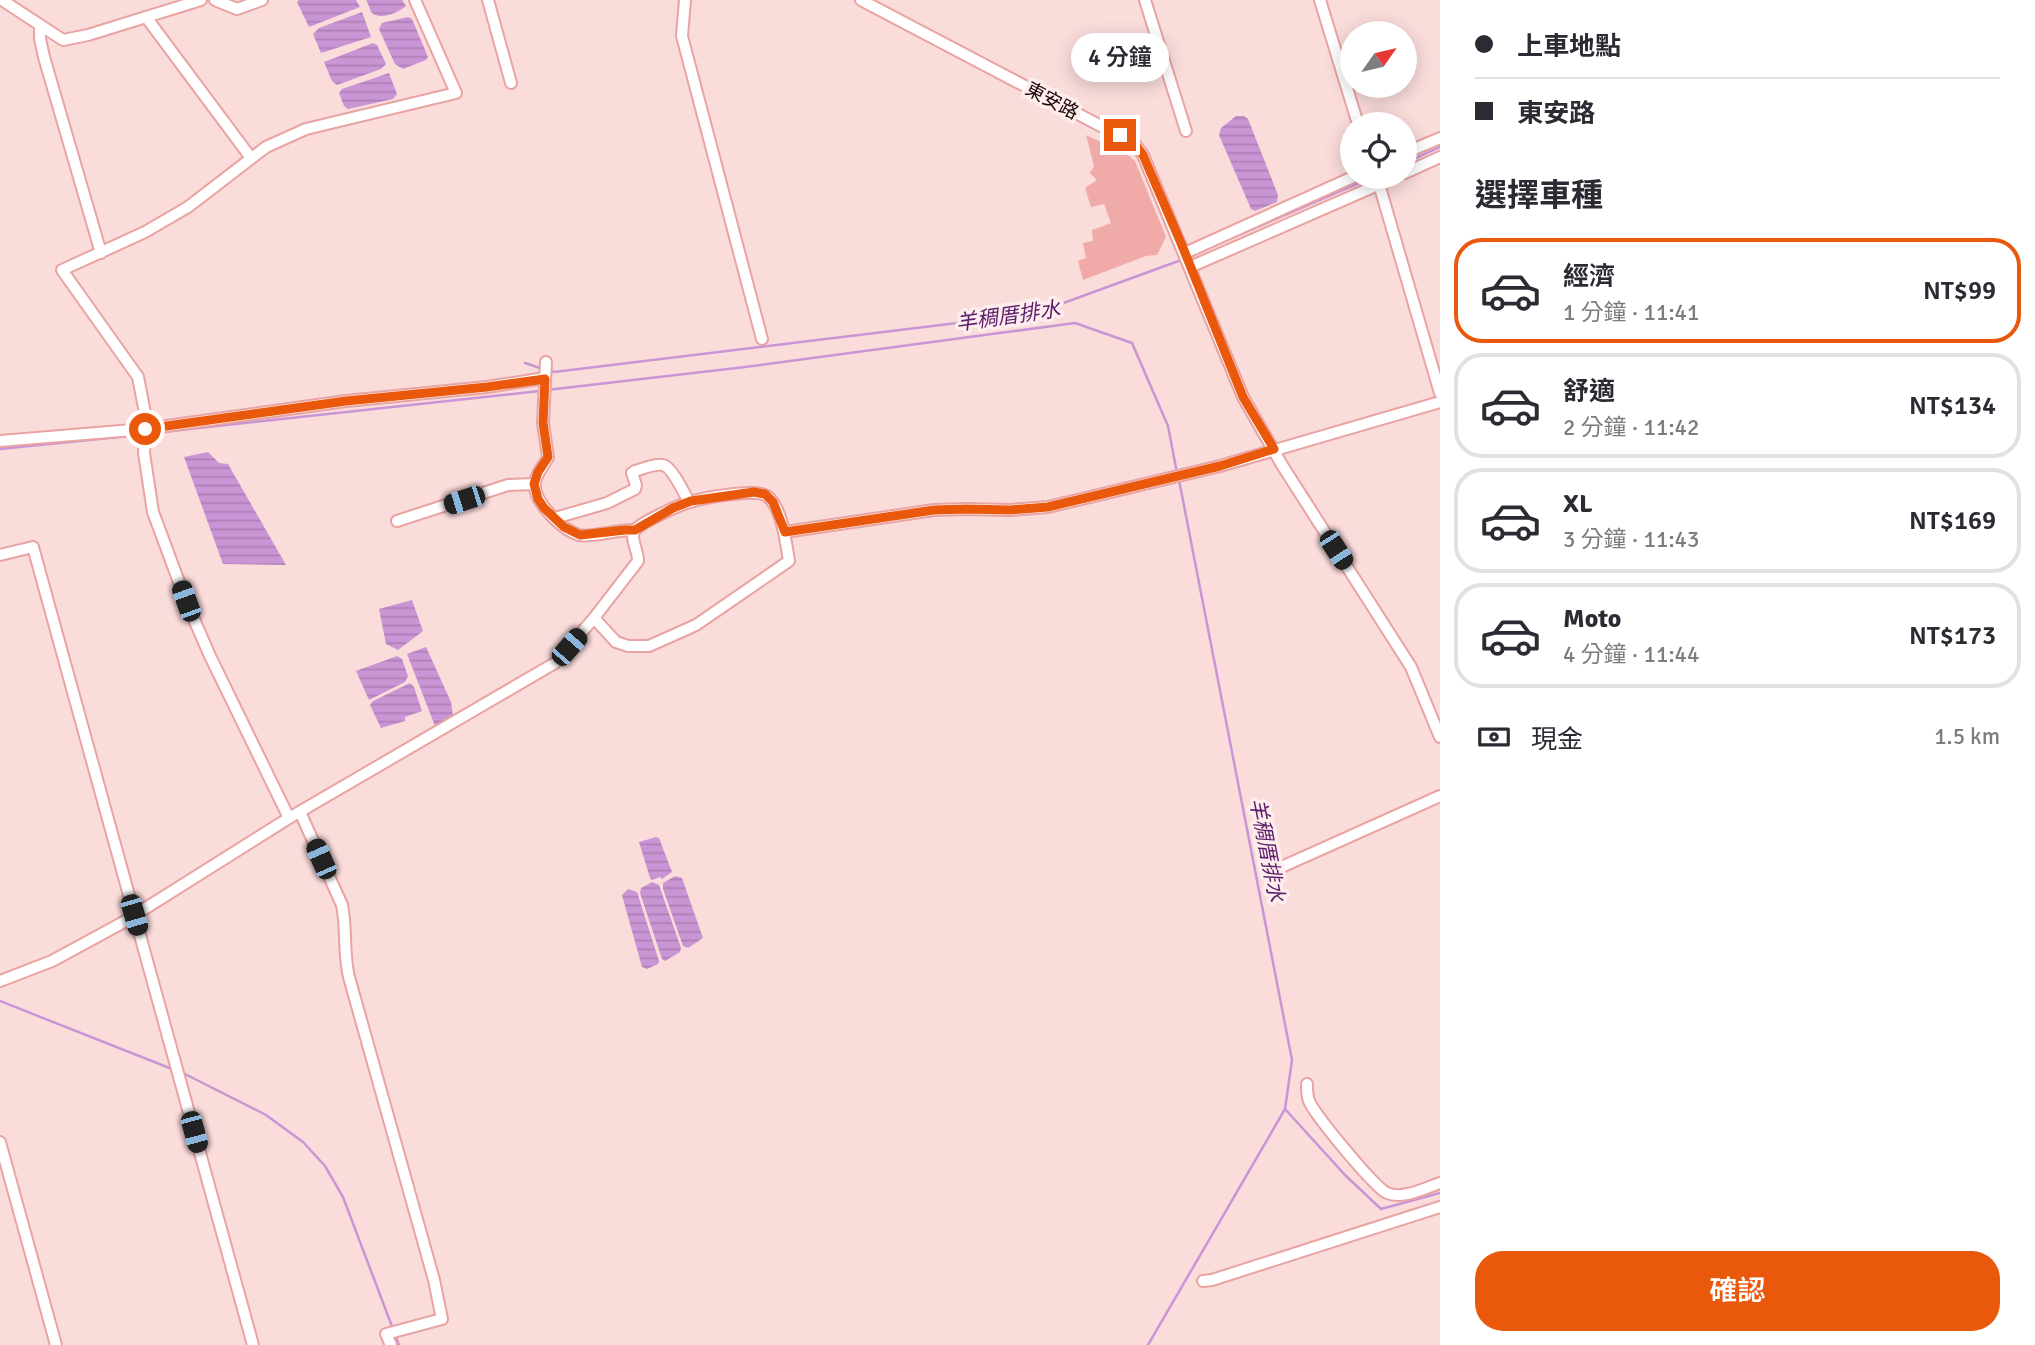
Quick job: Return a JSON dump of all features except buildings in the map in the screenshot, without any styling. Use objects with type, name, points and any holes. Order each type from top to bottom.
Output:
[{"type":"street","points":[[2,0],[63,40],[201,0]]},
{"type":"street","points":[[215,0],[237,9],[262,0]]},
{"type":"street","points":[[289,818],[186,601],[153,512],[144,449],[145,413],[138,377],[62,270],[145,232],[188,207],[266,147],[306,129],[456,93],[415,0]]},
{"type":"street","points":[[488,0],[511,83]]},
{"type":"street","points":[[685,0],[682,36],[762,338]]},
{"type":"street","name":"東安路","points":[[861,0],[1135,144],[1143,155],[1188,260],[1243,397],[1282,465],[1411,667],[1440,737]]},
{"type":"street","points":[[1145,0],[1186,131]]},
{"type":"street","points":[[1320,0],[1354,112]]},
{"type":"street","points":[[146,17],[251,158]]},
{"type":"street","points":[[40,26],[44,57],[101,253]]},
{"type":"street","points":[[1417,148],[1440,138]]},
{"type":"street","points":[[1417,168],[1440,157]]},
{"type":"street","points":[[1188,260],[1340,184]]},
{"type":"street","points":[[1188,260],[1366,189]]},
{"type":"street","points":[[1380,189],[1440,393]]},
{"type":"street","points":[[546,362],[543,423],[548,457],[534,484],[538,499],[564,527],[580,535],[635,530],[689,502],[754,492],[765,494],[773,502],[785,532],[789,561],[696,625],[649,646],[628,646],[616,642],[594,618]]},
{"type":"street","points":[[0,441],[145,430],[346,401],[545,379]]},
{"type":"street","points":[[785,532],[934,510],[1048,507],[1220,466],[1440,402]]},
{"type":"street","points":[[555,518],[618,499],[635,489],[632,473],[660,464],[671,471],[689,502]]},
{"type":"street","points":[[397,521],[508,485],[534,484]]},
{"type":"street","points":[[0,981],[52,961],[134,915],[289,818],[555,663],[638,561],[639,555],[633,535],[635,530]]},
{"type":"street","points":[[0,555],[33,547],[253,1345]]},
{"type":"street","points":[[1268,873],[1440,796]]},
{"type":"street","points":[[300,813],[342,905],[345,920],[345,960],[349,977],[434,1280],[442,1319],[386,1334],[391,1345]]},
{"type":"street","points":[[1307,1084],[1309,1101],[1319,1115],[1370,1179],[1387,1193],[1400,1196],[1440,1183]]},
{"type":"street","points":[[0,1142],[56,1345]]},
{"type":"street","points":[[1203,1281],[1440,1207]]},
{"type":"shaded area","points":[[356,0],[360,7],[309,27],[297,2]]},
{"type":"shaded area","points":[[366,0],[402,0],[406,6],[394,13],[379,16],[371,12]]},
{"type":"shaded area","points":[[362,12],[371,37],[321,53],[313,34],[319,28]]},
{"type":"shaded area","points":[[408,17],[412,19],[428,57],[403,69],[395,64],[379,29],[382,23]]},
{"type":"shaded area","points":[[373,43],[377,45],[386,64],[381,69],[337,85],[332,81],[324,62]]},
{"type":"shaded area","points":[[389,73],[397,94],[393,99],[348,109],[344,106],[339,93],[342,89]]},
{"type":"shaded area","points":[[1236,116],[1248,119],[1278,195],[1277,202],[1255,211],[1251,209],[1219,135],[1221,128]]},
{"type":"shaded area","points":[[1086,135],[1127,154],[1135,161],[1166,237],[1157,255],[1146,256],[1083,280],[1078,261],[1086,258],[1083,243],[1093,241],[1092,230],[1111,223],[1104,204],[1091,207],[1085,188],[1097,180],[1090,173],[1094,166]]},
{"type":"shaded area","points":[[208,452],[219,463],[228,464],[286,565],[223,564],[184,457]]},
{"type":"shaded area","points":[[412,600],[423,631],[398,650],[386,644],[379,609]]},
{"type":"shaded area","points":[[426,647],[451,702],[453,716],[435,726],[407,654]]},
{"type":"shaded area","points":[[397,656],[402,659],[408,676],[405,682],[369,700],[356,671]]},
{"type":"shaded area","points":[[410,683],[414,687],[422,711],[405,717],[405,721],[381,728],[370,705]]},
{"type":"shaded area","points":[[659,838],[672,872],[662,879],[660,877],[652,880],[639,842]]},
{"type":"shaded area","points":[[675,876],[682,878],[703,938],[688,948],[683,946],[663,889],[663,883]]},
{"type":"shaded area","points":[[652,882],[659,885],[681,948],[680,952],[665,961],[662,959],[640,893],[641,888]]},
{"type":"shaded area","points":[[628,889],[637,892],[659,961],[647,969],[642,967],[622,895]]},
{"type":"waterway","points":[[1417,158],[1440,147]]},
{"type":"waterway","points":[[1190,256],[1345,189]]},
{"type":"waterway","points":[[549,370],[554,372],[1015,316],[1058,305],[1184,259]]},
{"type":"waterway","name":"羊稠厝排水","points":[[547,390],[745,367],[1075,323],[1132,343],[1168,426],[1177,473]]},
{"type":"waterway","points":[[525,363],[543,369]]},
{"type":"waterway","name":"羊稠厝排水","points":[[153,433],[540,391]]},
{"type":"waterway","name":"羊稠厝排水","points":[[0,449],[129,436]]},
{"type":"waterway","name":"羊稠厝排水","points":[[1148,1345],[1285,1109],[1292,1060],[1179,480]]},
{"type":"waterway","points":[[0,1001],[172,1069]]},
{"type":"waterway","points":[[181,1072],[266,1115],[303,1142],[325,1166],[343,1197],[393,1329]]},
{"type":"waterway","points":[[1285,1109],[1345,1175],[1381,1209],[1440,1193]]},
{"type":"waterway","points":[[395,1335],[399,1345]]},
{"type":"route","points":[[145,429],[346,401],[545,379],[543,423],[548,457],[534,484],[544,508],[564,527],[580,535],[635,530],[691,501],[754,492],[765,494],[773,502],[785,532],[934,510],[1048,507],[1220,466],[1274,449],[1243,397],[1230,368],[1143,155],[1135,144],[1120,135]]}]
